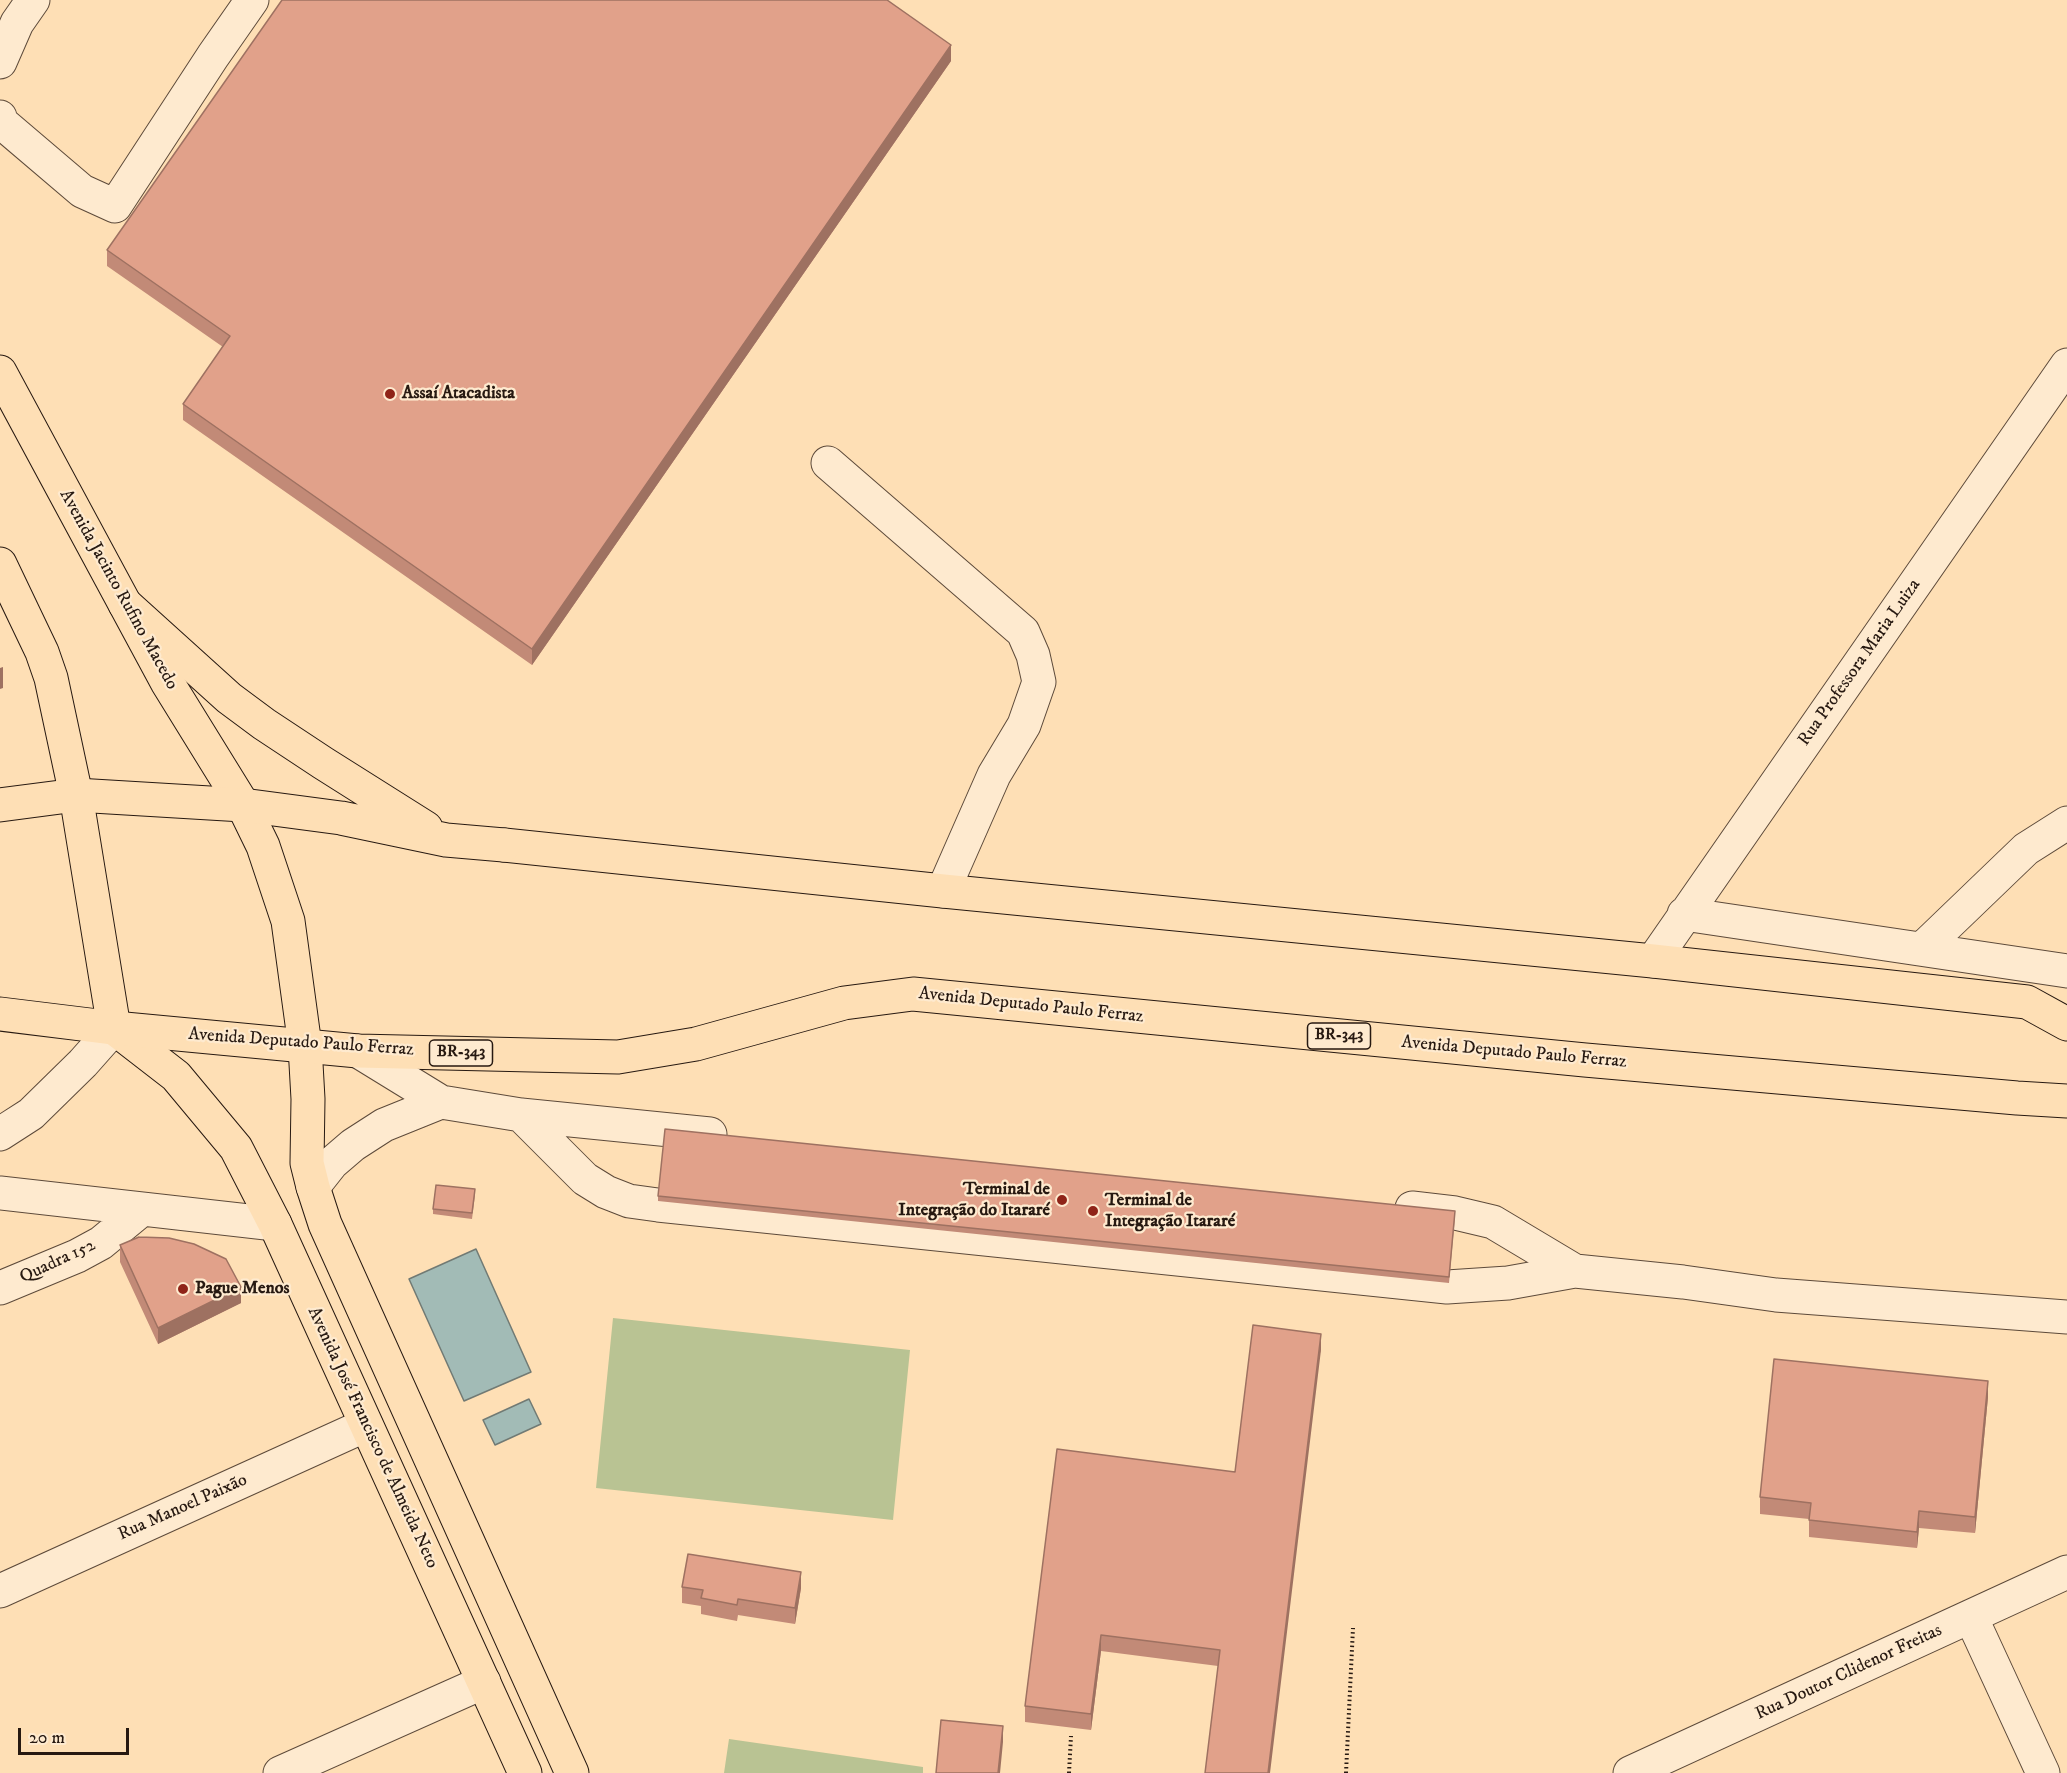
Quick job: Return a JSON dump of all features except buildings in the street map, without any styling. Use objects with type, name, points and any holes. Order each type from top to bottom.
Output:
[{"type":"main road","name":"Avenida Jacinto Rufino Macedo","points":[[0,372],[167,682],[243,805]]},
{"type":"main road","points":[[0,564],[42,652],[51,678],[76,795],[114,1028]]},
{"type":"main road","points":[[125,604],[229,698],[264,724],[323,764],[446,840]]},
{"type":"main road","points":[[0,805],[76,795],[243,805],[341,818],[446,840],[1653,961],[2027,1002],[2067,1024]]},
{"type":"main road","points":[[243,805],[263,846],[288,921],[305,1046],[308,1099],[307,1163],[325,1224],[572,1773]]},
{"type":"main road","name":"Avenida Deputado Paulo Ferraz","points":[[0,1014],[114,1028],[358,1051],[618,1057],[696,1044],[844,1003],[913,994],[1585,1060],[2067,1101]]},
{"type":"main road","name":"Avenida José Francisco de Almeida Neto","points":[[114,1028],[176,1076],[236,1148],[275,1224],[525,1773]]},
{"type":"street","points":[[0,117],[1,122],[82,191],[115,206],[252,0]]},
{"type":"street","points":[[0,62],[17,10]]},
{"type":"street","name":"Rua Professora Maria Luiza","points":[[1653,961],[2067,365]]},
{"type":"street","points":[[828,463],[1023,632],[1033,656],[1039,682],[1024,726],[994,775],[943,891]]},
{"type":"street","points":[[1922,950],[2026,849],[2067,823]]},
{"type":"street","points":[[1684,914],[2067,971]]},
{"type":"street","points":[[0,1134],[31,1114],[83,1063],[114,1028]]},
{"type":"street","points":[[358,1051],[441,1102],[521,1115],[745,1138]]},
{"type":"street","points":[[313,1187],[332,1164],[353,1145],[384,1125],[441,1102]]},
{"type":"street","points":[[521,1115],[585,1179],[606,1192],[630,1201],[1447,1287],[1508,1283],[1575,1271],[1683,1282],[1776,1295],[2067,1317]]},
{"type":"street","points":[[0,1193],[275,1224]]},
{"type":"street","points":[[1384,1205],[1455,1213],[1492,1222],[1575,1271]]},
{"type":"street","name":"Quadra 152","points":[[0,1288],[77,1256],[101,1243],[141,1210]]},
{"type":"street","name":"Rua Manoel Paixão","points":[[0,1591],[366,1425]]},
{"type":"street","name":"Rua Doutor Clidenor Freitas","points":[[1630,1773],[2067,1572]]},
{"type":"street","points":[[1971,1617],[2043,1773]]},
{"type":"street","points":[[280,1773],[484,1682]]},
{"type":"path","points":[[1346,1773],[1353,1628]]},
{"type":"path","points":[[1069,1773],[1071,1736]]},
{"type":"green space","points":[[613,1318],[910,1350],[893,1520],[596,1488]]},
{"type":"green space","points":[[729,1739],[923,1767],[923,1773],[724,1773]]},
{"type":"water","points":[[476,1249],[531,1372],[464,1401],[409,1279]]},
{"type":"water","points":[[529,1399],[541,1424],[495,1445],[483,1420]]},
{"type":"place","name":"Assaí Atacadista","points":[[390,394]]},
{"type":"place","name":"Terminal de Integração do Itararé","points":[[1062,1200]]},
{"type":"place","name":"Terminal de Integração Itararé","points":[[1093,1211]]},
{"type":"place","name":"Pague Menos","points":[[183,1289]]}]
